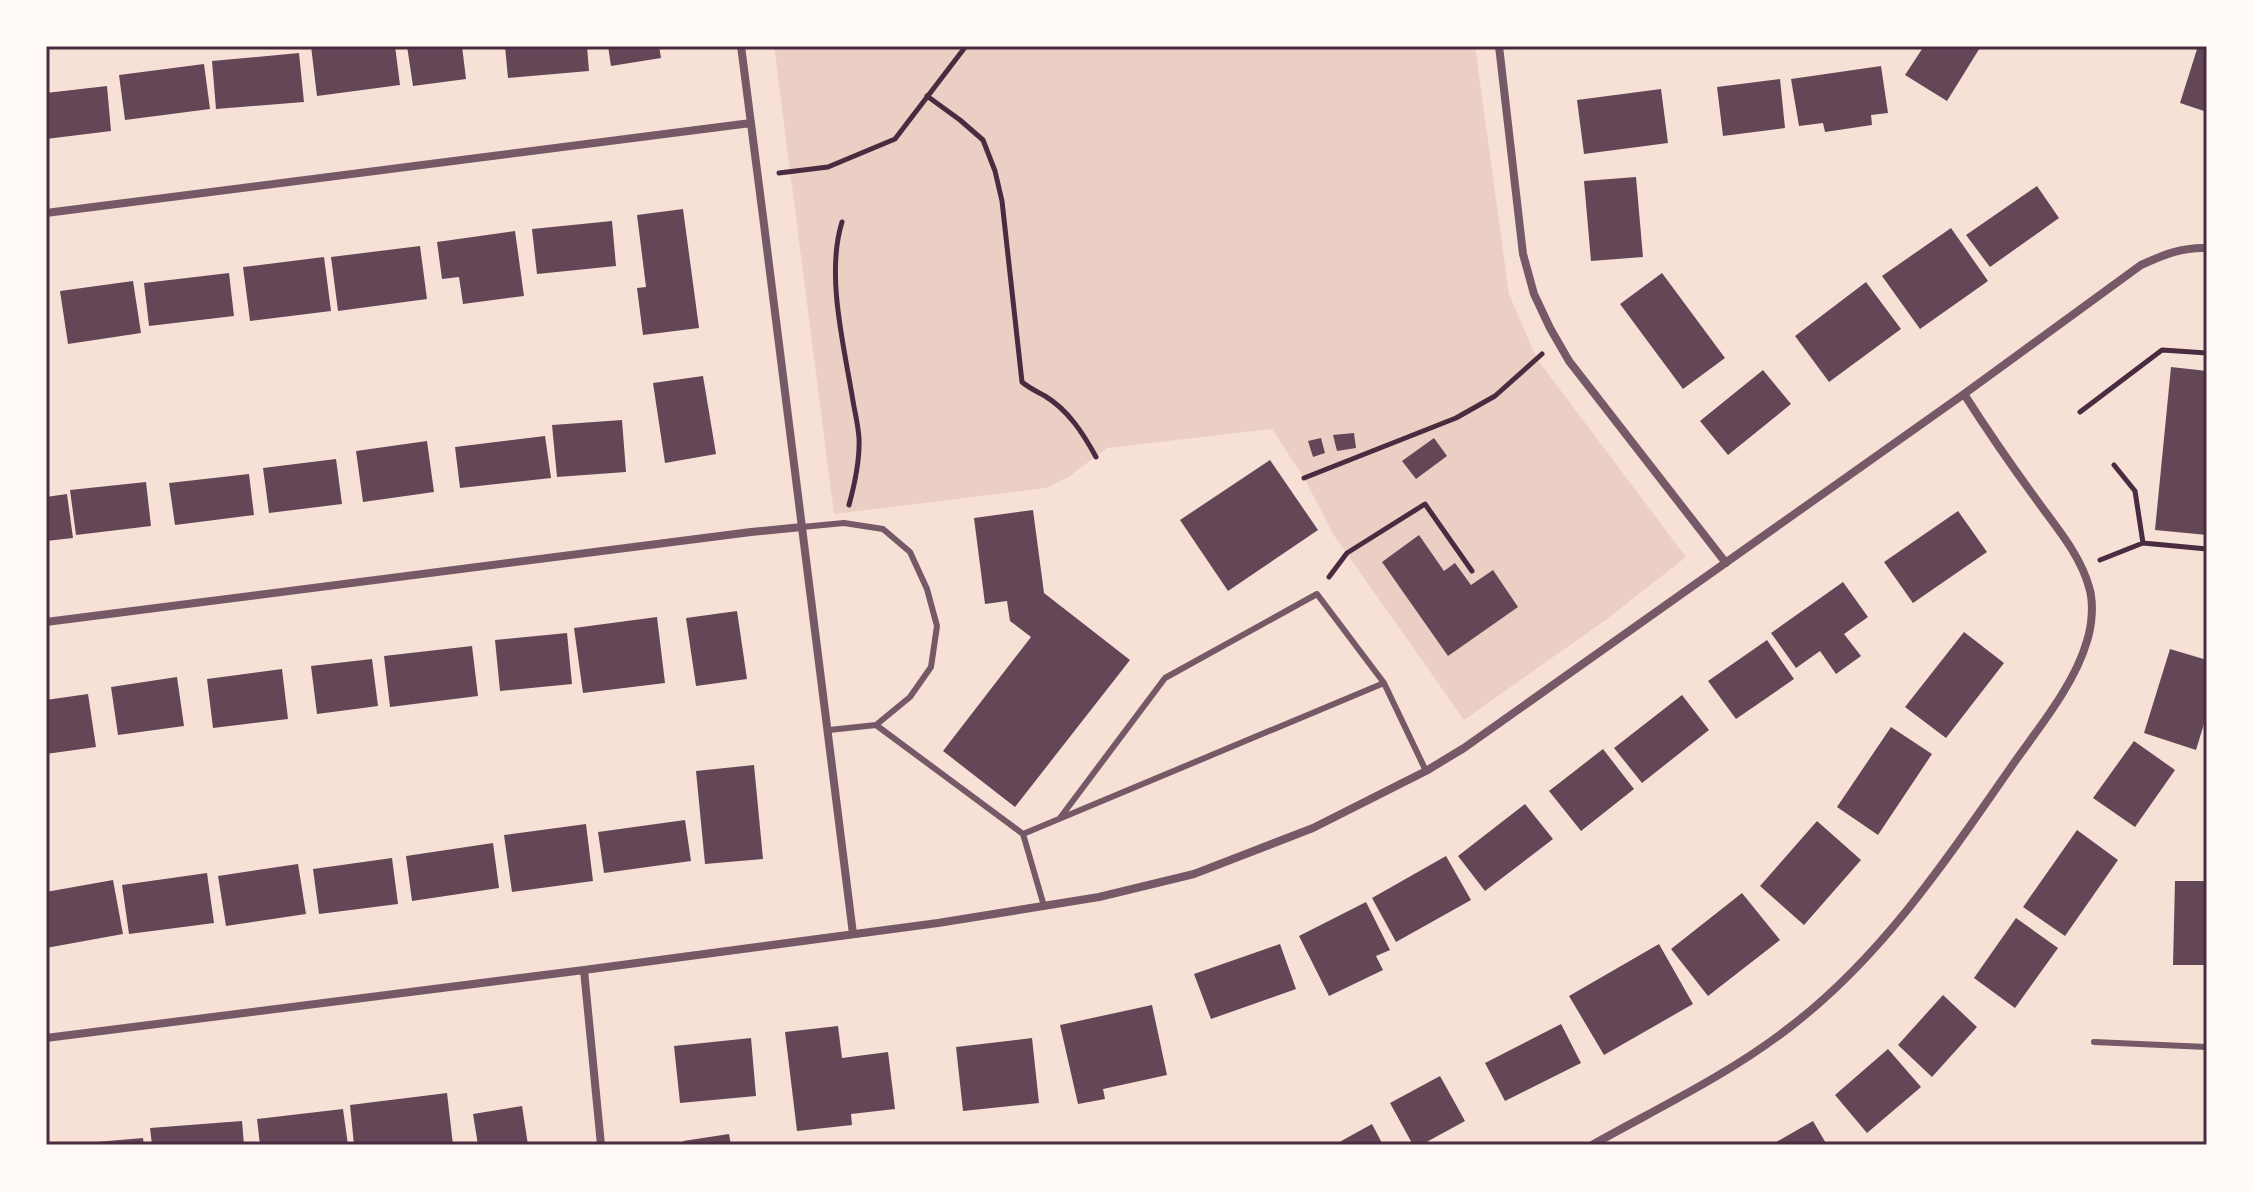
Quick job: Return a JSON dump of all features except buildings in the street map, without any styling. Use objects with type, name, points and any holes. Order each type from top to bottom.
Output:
[{"type":"street","points":[[741,46],[853,934]]},
{"type":"street","points":[[1499,46],[1523,254],[1534,294],[1569,361],[1726,563]]},
{"type":"street","points":[[46,213],[751,123]]},
{"type":"street","points":[[46,1038],[938,923],[1099,897],[1194,874],[1313,828],[1426,771],[1464,748],[2141,265],[2191,247],[2207,248]]},
{"type":"street","points":[[1592,1145],[1762,1047],[1791,1027],[1829,993],[1886,936],[1986,803],[2054,706],[2074,671],[2087,642],[2092,616],[2089,588],[2076,556],[1964,394]]},
{"type":"street","points":[[46,622],[802,527]]},
{"type":"street","points":[[584,970],[601,1145]]},
{"type":"lane","points":[[802,527],[844,523],[883,529],[910,552],[927,589],[937,626],[931,667],[910,697],[876,725],[829,730]]},
{"type":"lane","points":[[1059,819],[1165,678],[1317,594],[1384,683],[1426,771]]},
{"type":"lane","points":[[1023,834],[1384,683]]},
{"type":"lane","points":[[876,725],[1023,834],[1044,906]]},
{"type":"lane","points":[[2094,1042],[2207,1047]]},
{"type":"path","points":[[758,176],[828,167],[895,139],[966,46]]},
{"type":"path","points":[[927,96],[983,140],[995,171],[1002,201],[1022,382],[1043,394],[1080,428],[1096,457]]},
{"type":"path","points":[[842,222],[835,256],[840,326],[859,436],[858,459],[844,523]]},
{"type":"path","points":[[2080,412],[2162,350],[2207,353]]},
{"type":"path","points":[[1304,478],[1456,418],[1495,396],[1537,359]]},
{"type":"path","points":[[2114,465],[2135,491],[2143,543]]},
{"type":"path","points":[[1317,594],[1347,553],[1425,504],[1472,571]]},
{"type":"path","points":[[2081,568],[2143,543],[2207,549]]},
{"type":"shaded area","points":[[774,46],[1475,46],[1509,294],[1537,359],[1686,557],[1607,619],[1464,720],[1333,534],[1304,478],[1272,429],[1107,448],[1067,478],[1046,488],[834,514]]}]
